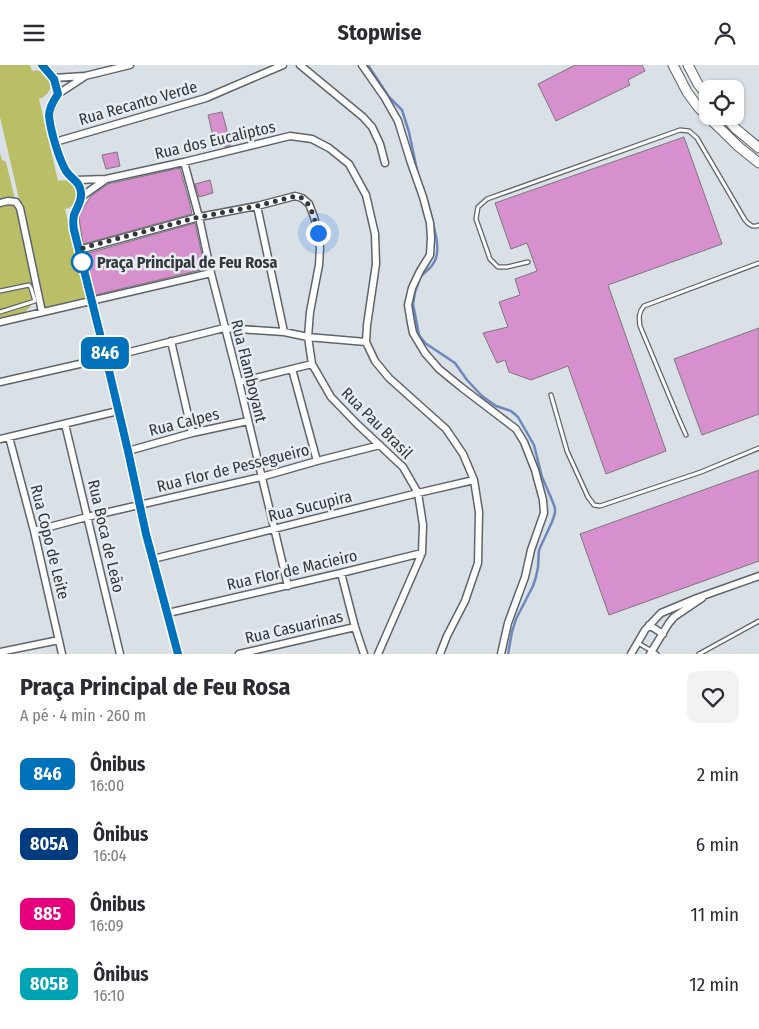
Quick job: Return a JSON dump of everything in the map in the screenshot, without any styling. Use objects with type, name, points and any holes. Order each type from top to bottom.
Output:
[{"type":"main road","points":[[673,65],[698,107],[739,147],[759,163]]},
{"type":"main road","points":[[688,65],[699,85]]},
{"type":"main road","points":[[732,125],[759,148]]},
{"type":"street","points":[[42,65],[53,78],[58,94]]},
{"type":"street","points":[[53,78],[85,76],[130,65]]},
{"type":"street","name":"Rua Recanto Verde","points":[[55,142],[206,98],[283,65]]},
{"type":"street","points":[[300,65],[363,117],[372,127],[380,144],[385,163]]},
{"type":"street","points":[[362,65],[385,98],[398,121],[430,223],[430,255],[412,289],[408,305],[413,333],[425,353],[439,369],[516,429],[528,451],[544,500],[544,513],[531,550],[525,577],[508,623],[501,654]]},
{"type":"street","points":[[85,76],[58,94],[49,115],[55,142],[65,170],[76,180],[80,188],[81,197],[73,217],[74,230],[153,559],[178,654]]},
{"type":"street","name":"Rua dos Eucaliptos","points":[[76,180],[106,179],[290,136],[312,139],[330,148],[349,164],[366,195],[375,234],[376,264],[366,325],[366,342]]},
{"type":"street","name":"Rua Flamboyant","points":[[184,162],[288,586]]},
{"type":"street","name":"Rua dos Eucaliptos","points":[[81,197],[106,179]]},
{"type":"street","name":"Rua Pau Brasil","points":[[79,250],[199,217],[257,206],[296,196],[302,198],[309,205],[314,217],[320,249],[308,337],[312,364],[331,397],[403,467],[418,493],[424,525],[422,553],[378,654]]},
{"type":"street","points":[[0,203],[16,201],[20,208],[37,300],[42,312]]},
{"type":"street","points":[[257,206],[284,332]]},
{"type":"street","points":[[0,322],[210,273]]},
{"type":"street","points":[[0,382],[106,358],[224,328],[284,332],[308,337],[366,342],[375,361],[389,378],[446,429],[463,454],[474,481],[479,512],[478,563],[465,601],[440,654]]},
{"type":"street","points":[[171,341],[192,433]]},
{"type":"street","points":[[239,382],[312,364]]},
{"type":"street","points":[[292,369],[317,461]]},
{"type":"street","points":[[0,439],[118,411]]},
{"type":"street","name":"Rua Calpes","points":[[128,451],[192,433],[248,421]]},
{"type":"street","name":"Rua Boca de Leão","points":[[65,424],[120,654]]},
{"type":"street","name":"Rua Copo de Leite","points":[[10,437],[62,654]]},
{"type":"street","name":"Rua Flor de Pessegueiro","points":[[34,531],[261,477],[380,445]]},
{"type":"street","name":"Rua Sucupira","points":[[153,559],[418,493],[474,481]]},
{"type":"street","name":"Rua Flor de Macieiro","points":[[168,613],[422,553]]},
{"type":"street","points":[[342,573],[355,627],[364,654]]},
{"type":"street","points":[[631,654],[649,625],[661,613],[688,601],[759,576]]},
{"type":"street","points":[[653,653],[674,617],[710,593]]},
{"type":"street","points":[[649,625],[663,634]]},
{"type":"street","name":"Rua Casuarinas","points":[[239,654],[355,627]]},
{"type":"street","points":[[1,650],[59,640]]},
{"type":"lane","points":[[528,262],[498,267],[490,259],[476,219],[478,207],[487,199],[680,130],[688,131],[697,138],[745,220],[749,225],[756,227],[759,225]]},
{"type":"lane","points":[[686,435],[640,326],[638,315],[644,306],[759,263]]},
{"type":"lane","points":[[0,291],[29,285],[37,300],[0,312]]},
{"type":"lane","points":[[551,395],[567,451],[588,497],[594,505],[600,506],[701,472],[759,448]]},
{"type":"lane","points":[[699,654],[759,621]]},
{"type":"lane","points":[[637,642],[653,653]]},
{"type":"green space","name":"Praça Principal de Feu Rosa","points":[[0,65],[30,65],[32,71],[45,73],[50,81],[49,91],[39,99],[58,181],[73,183],[79,192],[76,202],[65,209],[87,301],[45,311],[0,117]]},
{"type":"green space","points":[[0,153],[2,160],[6,162],[36,287],[35,296],[26,311],[0,319]]},
{"type":"building","points":[[575,65],[642,65],[645,71],[628,80],[630,85],[556,121],[538,84]]},
{"type":"building","points":[[222,112],[231,145],[225,147],[223,137],[214,140],[208,115]]},
{"type":"building","points":[[684,137],[722,244],[608,285],[666,451],[606,474],[568,366],[531,380],[509,372],[505,360],[497,363],[483,333],[508,327],[499,302],[520,295],[515,279],[537,271],[527,243],[511,249],[495,203]]},
{"type":"building","points":[[117,152],[120,166],[106,169],[102,155]]},
{"type":"building","points":[[180,168],[192,214],[83,244],[79,218],[80,213],[91,196],[108,184]]},
{"type":"building","points":[[210,180],[213,193],[199,197],[195,184]]},
{"type":"building","points":[[195,223],[205,269],[95,295],[85,254]]},
{"type":"building","points":[[759,328],[759,414],[702,435],[674,359]]},
{"type":"building","points":[[759,470],[759,561],[609,615],[580,534]]},
{"type":"waterway","points":[[368,65],[389,97],[402,110],[409,132],[418,175]]},
{"type":"waterway","points":[[423,187],[432,218]]},
{"type":"waterway","points":[[421,276],[432,266],[437,255],[433,223]]},
{"type":"waterway","points":[[419,281],[413,304],[419,335],[425,343],[455,363],[482,396],[496,406],[511,411],[518,417],[534,445],[542,477],[555,508],[552,522],[539,550],[538,567],[533,586],[516,619],[508,654]]},
{"type":"bus line","name":"846","points":[[42,65],[54,79],[58,94],[49,115],[58,152],[65,170],[76,180],[82,194],[73,217],[74,230],[106,358],[146,534],[178,654]]},
{"type":"place","name":"Praça Principal de Feu Rosa","points":[[82,262]]},
{"type":"route","points":[[82,262],[83,267],[79,250],[86,247],[199,217],[257,206],[296,196],[302,198],[309,205],[318,233]]}]
